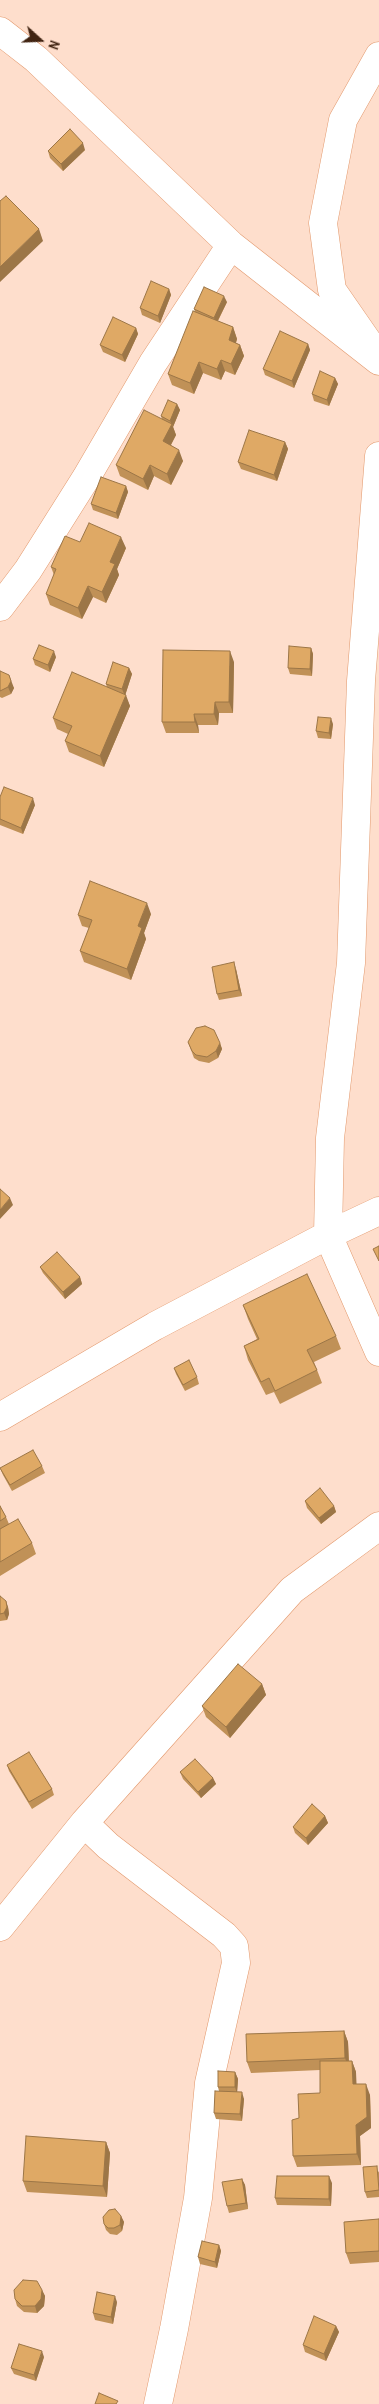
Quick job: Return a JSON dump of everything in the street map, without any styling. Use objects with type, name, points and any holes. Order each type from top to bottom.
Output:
[{"type":"street","points":[[0,31],[36,59],[231,246],[379,361]]},
{"type":"street","points":[[379,56],[343,120],[323,223],[332,290],[379,357]]},
{"type":"street","points":[[0,607],[28,570],[81,487],[153,363],[231,246]]},
{"type":"street","points":[[379,456],[361,681],[351,963],[330,1138],[328,1235],[379,1352]]},
{"type":"street","points":[[0,1417],[155,1326],[328,1235],[379,1211]]},
{"type":"street","points":[[0,1927],[84,1822],[292,1590],[379,1526]]},
{"type":"street","points":[[84,1822],[108,1846],[224,1935],[234,1946],[236,1963],[209,2083],[198,2198],[158,2404]]},
{"type":"building","points":[[70,129],[83,143],[61,164],[48,151]]},
{"type":"building","points":[[6,196],[39,229],[0,267],[0,201]]},
{"type":"building","points":[[151,281],[169,289],[158,316],[140,308]]},
{"type":"building","points":[[204,287],[224,296],[214,318],[194,309]]},
{"type":"building","points":[[193,311],[233,327],[229,340],[240,345],[231,364],[221,360],[217,369],[199,362],[190,383],[168,374]]},
{"type":"building","points":[[113,317],[136,328],[122,355],[100,345]]},
{"type":"building","points":[[280,331],[308,344],[292,381],[263,369]]},
{"type":"building","points":[[320,371],[335,378],[327,400],[312,394]]},
{"type":"building","points":[[168,400],[177,404],[170,421],[161,416]]},
{"type":"building","points":[[144,410],[172,424],[163,441],[179,450],[167,474],[150,465],[143,479],[116,465]]},
{"type":"building","points":[[249,430],[285,442],[274,475],[238,462]]},
{"type":"building","points":[[101,477],[126,486],[116,513],[91,504]]},
{"type":"building","points":[[89,523],[121,537],[110,562],[115,564],[102,592],[88,586],[78,608],[46,594],[56,569],[51,567],[65,536],[80,542]]},
{"type":"building","points":[[39,645],[54,651],[48,665],[33,659]]},
{"type":"building","points":[[289,646],[311,648],[310,669],[288,668]]},
{"type":"building","points":[[163,650],[230,651],[229,702],[215,702],[214,714],[194,714],[195,722],[162,722]]},
{"type":"building","points":[[113,662],[129,668],[122,689],[106,684]]},
{"type":"building","points":[[0,671],[9,675],[11,681],[8,687],[0,691]]},
{"type":"building","points":[[72,672],[126,695],[100,756],[65,741],[72,726],[53,718]]},
{"type":"building","points":[[318,717],[331,718],[329,733],[316,731]]},
{"type":"building","points":[[4,787],[33,798],[21,828],[0,819],[0,797]]},
{"type":"building","points":[[90,881],[147,903],[138,926],[142,928],[127,969],[80,951],[92,920],[78,915]]},
{"type":"building","points":[[234,962],[239,990],[217,994],[212,967]]},
{"type":"building","points":[[205,1026],[214,1030],[220,1043],[216,1051],[207,1057],[196,1055],[188,1042],[196,1028]]},
{"type":"building","points":[[0,1189],[10,1198],[0,1210]]},
{"type":"building","points":[[379,1246],[379,1261],[373,1249]]},
{"type":"building","points":[[57,1252],[80,1277],[63,1292],[40,1267]]},
{"type":"building","points":[[307,1274],[336,1336],[307,1350],[317,1370],[275,1391],[269,1378],[261,1382],[244,1346],[259,1339],[243,1305]]},
{"type":"building","points":[[189,1360],[197,1377],[183,1385],[174,1368]]},
{"type":"building","points":[[33,1450],[42,1466],[10,1485],[0,1468]]},
{"type":"building","points":[[320,1488],[334,1506],[319,1518],[305,1501]]},
{"type":"building","points":[[0,1506],[6,1517],[0,1521]]},
{"type":"building","points":[[18,1519],[32,1543],[0,1562],[0,1529]]},
{"type":"building","points":[[0,1596],[6,1601],[7,1607],[4,1613],[0,1614]]},
{"type":"building","points":[[238,1664],[262,1684],[226,1727],[202,1706]]},
{"type":"building","points":[[29,1752],[52,1789],[29,1802],[7,1765]]},
{"type":"building","points":[[195,1759],[213,1778],[198,1792],[180,1772]]},
{"type":"building","points":[[312,1804],[325,1816],[306,1838],[293,1827]]},
{"type":"building","points":[[344,2031],[345,2058],[247,2062],[246,2034]]},
{"type":"building","points":[[320,2061],[352,2061],[353,2084],[366,2084],[367,2117],[356,2125],[357,2154],[293,2156],[292,2120],[299,2118],[298,2094],[320,2093]]},
{"type":"building","points":[[218,2071],[235,2072],[235,2087],[218,2087]]},
{"type":"building","points":[[215,2091],[242,2092],[240,2114],[214,2113]]},
{"type":"building","points":[[26,2136],[106,2142],[103,2186],[23,2181]]},
{"type":"building","points":[[377,2166],[379,2190],[365,2192],[363,2167]]},
{"type":"building","points":[[277,2176],[329,2176],[329,2199],[275,2198]]},
{"type":"building","points":[[242,2179],[246,2203],[227,2206],[222,2182]]},
{"type":"building","points":[[115,2209],[121,2216],[120,2225],[108,2228],[104,2224],[103,2217],[109,2210]]},
{"type":"building","points":[[379,2219],[379,2251],[346,2253],[344,2222]]},
{"type":"building","points":[[202,2241],[219,2245],[215,2262],[198,2257]]},
{"type":"building","points":[[23,2280],[37,2281],[42,2290],[41,2299],[35,2306],[22,2306],[15,2299],[14,2290]]},
{"type":"building","points":[[97,2292],[115,2296],[111,2317],[93,2313]]},
{"type":"building","points":[[314,2316],[336,2326],[324,2354],[303,2345]]},
{"type":"building","points":[[19,2344],[42,2351],[34,2375],[11,2368]]},
{"type":"building","points":[[99,2393],[118,2401],[116,2404],[95,2404]]}]
